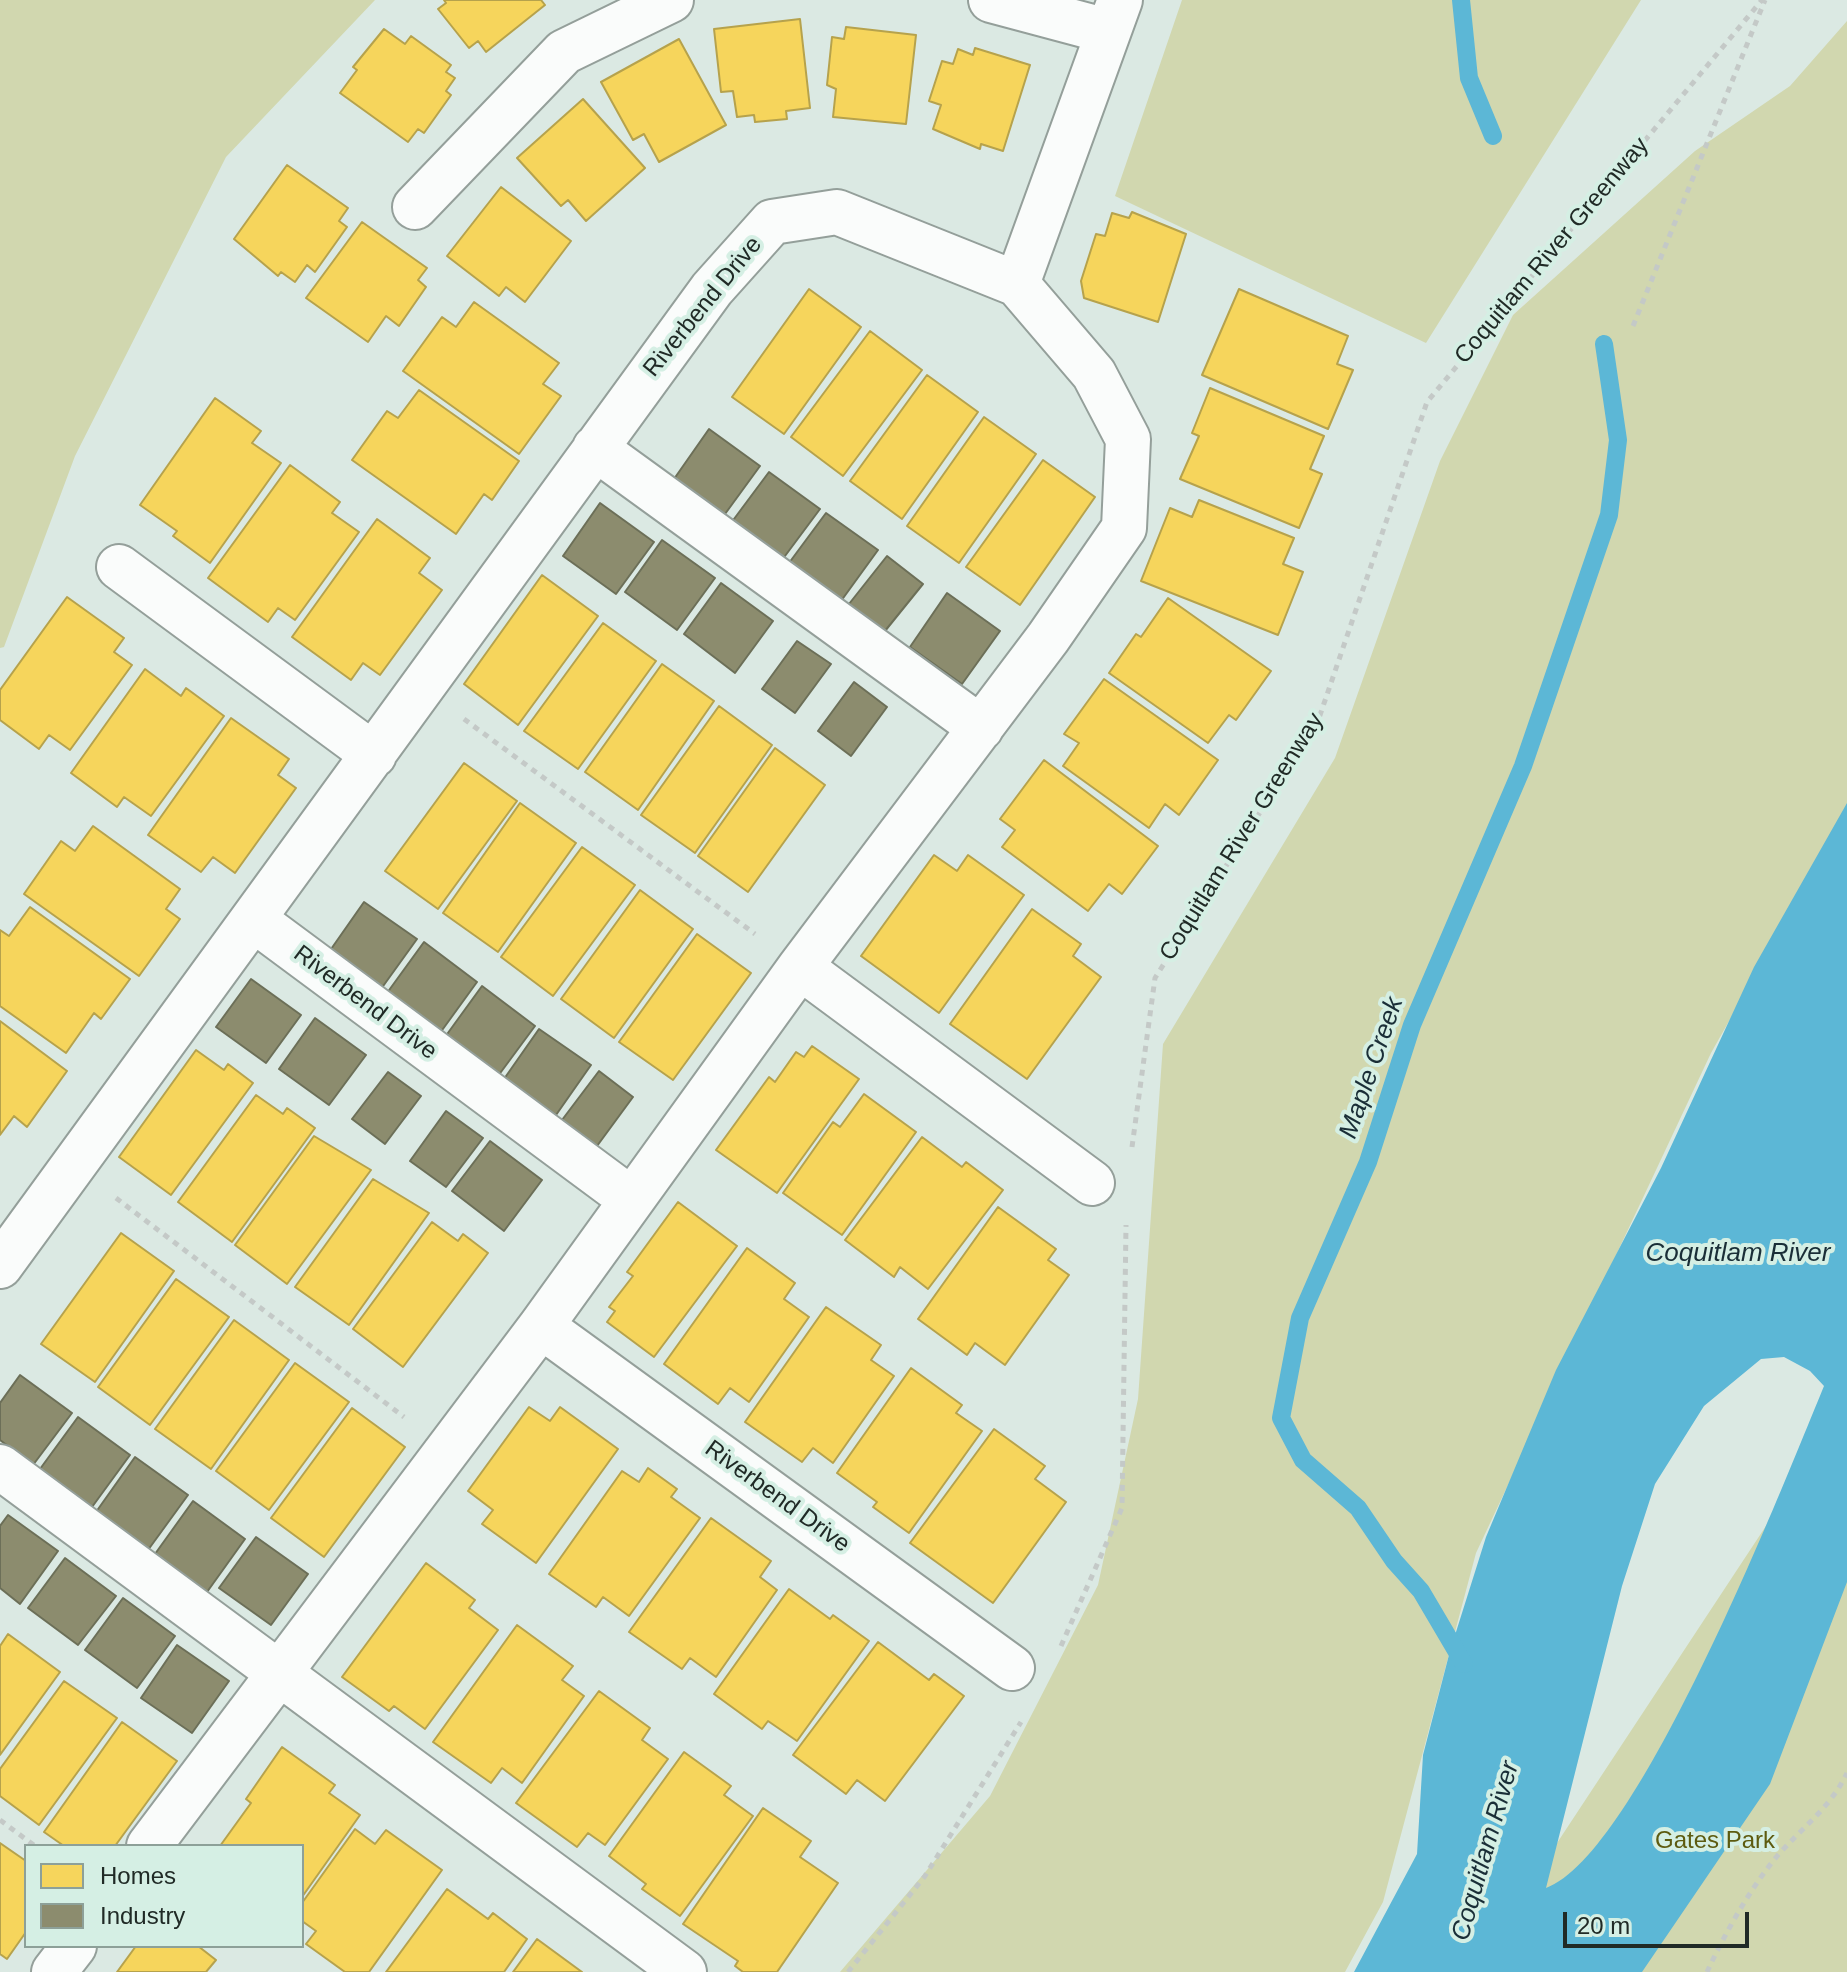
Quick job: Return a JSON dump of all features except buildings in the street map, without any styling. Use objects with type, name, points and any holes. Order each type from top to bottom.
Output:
[{"type":"street","points":[[415,207],[564,52],[671,0]]},
{"type":"street","points":[[991,0],[1113,16],[1017,284]]},
{"type":"street","name":"Riverbend Drive","points":[[0,1266],[712,289],[772,222],[837,212],[1017,284],[1094,374],[1128,439],[1124,528],[981,728],[800,967],[541,1326],[151,1844]]},
{"type":"street","points":[[595,448],[981,728]]},
{"type":"street","points":[[119,567],[374,755]]},
{"type":"street","name":"Riverbend Drive","points":[[253,919],[632,1200]]},
{"type":"street","points":[[800,967],[1109,1196]]},
{"type":"street","name":"Riverbend Drive","points":[[541,1326],[1012,1668]]},
{"type":"street","points":[[0,1467],[684,1972]]},
{"type":"street","points":[[54,1972],[72,1948]]},
{"type":"path","points":[[1633,326],[1763,0]]},
{"type":"path","name":"Coquitlam River Greenway","points":[[1130,1162],[1155,978],[1318,721],[1427,402],[1763,0]]},
{"type":"path","points":[[459,716],[800,967]]},
{"type":"path","points":[[112,1195],[417,1426]]},
{"type":"path","points":[[1055,1660],[1122,1508],[1109,1196]]},
{"type":"path","points":[[848,1972],[925,1876],[1026,1715]]},
{"type":"path","points":[[1707,1972],[1778,1855],[1832,1803],[1847,1773]]},
{"type":"path","points":[[0,1820],[32,1844]]},
{"type":"green space","points":[[0,0],[375,0],[226,157],[75,456],[4,647],[0,648]]},
{"type":"green space","points":[[1182,0],[1641,0],[1426,343],[1115,196]]},
{"type":"green space","points":[[1847,21],[1847,812],[1711,1053],[1476,1553],[1383,1902],[1345,1972],[840,1972],[990,1796],[1098,1585],[1138,1399],[1163,1044],[1335,758],[1440,461],[1513,315],[1695,151],[1790,86]]},
{"type":"green space","name":"Gates Park","points":[[1847,1403],[1847,1972],[1472,1972]]},
{"type":"water","name":"Coquitlam River","points":[[1847,803],[1847,1582],[1770,1784],[1642,1972],[1354,1972],[1417,1854],[1423,1755],[1450,1651],[1486,1537],[1556,1370],[1661,1168],[1754,967]],"holes":[[[1784,1357],[1810,1371],[1824,1386],[1743,1579],[1664,1741],[1623,1810],[1583,1861],[1546,1888],[1622,1586],[1655,1484],[1704,1406],[1761,1359]]]},
{"type":"waterway","name":"Maple Creek","points":[[1461,0],[1469,78],[1493,136]]},
{"type":"waterway","name":"Maple Creek","points":[[1464,1664],[1421,1591],[1394,1561],[1358,1508],[1303,1460],[1281,1418],[1300,1318],[1368,1162],[1412,1025],[1523,766],[1609,515],[1618,440],[1604,344]]}]
